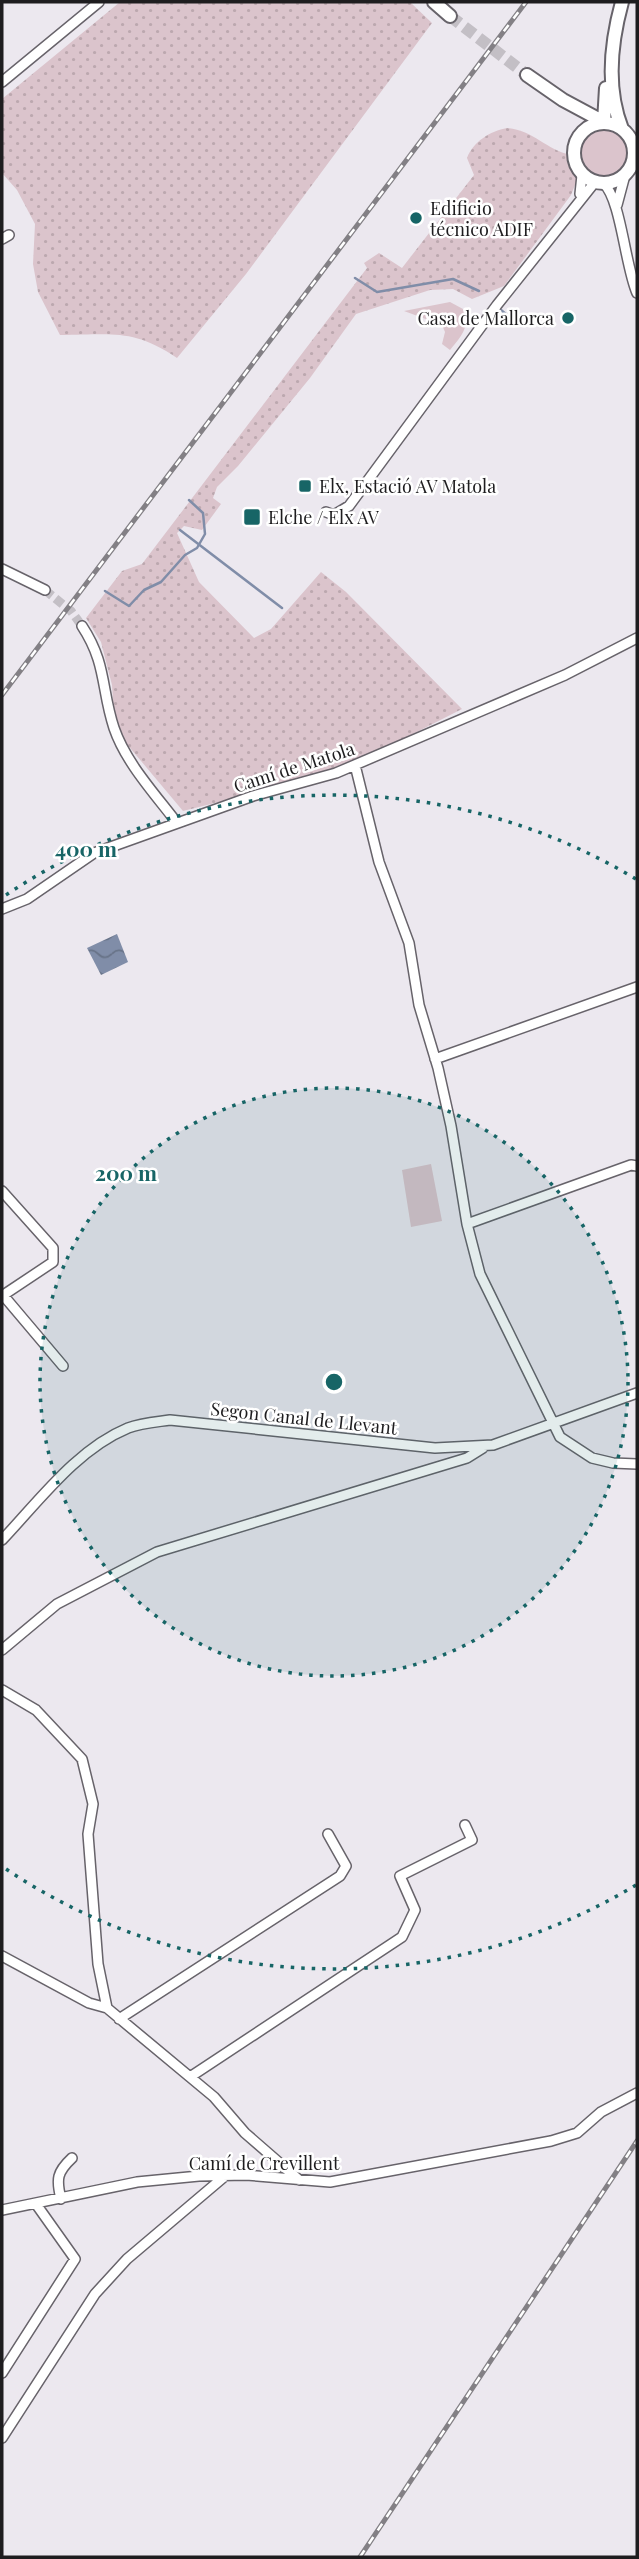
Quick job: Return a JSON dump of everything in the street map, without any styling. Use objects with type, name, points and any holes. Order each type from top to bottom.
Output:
[{"type":"main road","points":[[434,2],[450,16]]},
{"type":"main road","points":[[604,122],[607,55],[620,2]]},
{"type":"main road","points":[[620,2],[612,80],[622,129]]},
{"type":"main road","points":[[527,75],[564,100],[622,129],[630,138],[634,153],[625,175],[599,183],[582,175],[573,153],[582,131],[576,113],[564,100]]},
{"type":"main road","points":[[582,131],[604,122]]},
{"type":"street","points":[[2,82],[99,2]]},
{"type":"street","points":[[578,202],[582,175]]},
{"type":"street","points":[[616,210],[625,175]]},
{"type":"street","points":[[326,512],[334,515],[348,506],[510,287],[578,202],[599,183],[612,193],[624,253],[637,293]]},
{"type":"street","points":[[2,569],[45,590]]},
{"type":"street","points":[[82,626],[100,658],[115,730],[149,787],[177,822]]},
{"type":"street","name":"Camí de Matola","points":[[2,909],[27,898],[94,853],[177,822],[355,765],[565,675],[637,638]]},
{"type":"street","points":[[355,765],[379,862],[409,943],[419,1005],[451,1126],[467,1224],[480,1274],[551,1425],[566,1442],[592,1458],[613,1464],[637,1464]]},
{"type":"street","points":[[435,1059],[637,988]]},
{"type":"street","points":[[467,1224],[631,1165],[637,1166]]},
{"type":"street","points":[[2,1191],[53,1248],[55,1255],[53,1262],[2,1295],[63,1366]]},
{"type":"street","name":"Segon Canal de Llevant","points":[[2,1540],[77,1462],[107,1439],[149,1423],[170,1420],[435,1448],[488,1445],[637,1393]]},
{"type":"street","points":[[2,1650],[57,1604],[157,1552],[467,1458],[488,1445]]},
{"type":"street","points":[[2,1689],[36,1710],[82,1759],[93,1804],[88,1834],[98,1964],[107,2008]]},
{"type":"street","points":[[190,2077],[402,1937],[415,1910],[400,1876],[472,1840],[465,1825]]},
{"type":"street","points":[[119,2019],[340,1876],[346,1866],[328,1833]]},
{"type":"street","points":[[2,1955],[89,2003],[107,2008],[214,2097],[245,2133],[299,2181]]},
{"type":"street","name":"Camí de Crevillent","points":[[2,2210],[137,2182],[225,2176],[330,2182],[362,2177],[551,2141],[577,2133],[601,2112],[637,2093]]},
{"type":"street","points":[[61,2199],[57,2182],[59,2170],[72,2158]]},
{"type":"street","points":[[2,2438],[95,2294],[127,2259],[225,2176]]},
{"type":"street","points":[[2,2373],[75,2259],[36,2204]]},
{"type":"shaded area","points":[[120,2],[410,2],[432,23],[246,274],[177,358],[147,342],[121,335],[60,335],[38,292],[33,264],[35,224],[17,190],[2,173],[2,99]]},
{"type":"shaded area","points":[[597,125],[609,125],[623,133],[631,147],[629,164],[623,173],[609,181],[597,181],[580,169],[575,159],[575,147],[587,130]]},
{"type":"shaded area","points":[[507,128],[524,132],[571,155],[579,175],[571,195],[504,286],[472,299],[453,289],[430,290],[356,314],[310,378],[238,466],[217,487],[213,498],[221,504],[202,530],[184,526],[177,533],[199,582],[254,638],[271,629],[321,572],[346,592],[462,709],[336,773],[183,811],[115,730],[112,685],[101,642],[86,618],[122,571],[142,564],[367,268],[364,263],[379,253],[402,268],[474,175],[467,158],[473,147],[488,135]]},
{"type":"shaded area","points":[[450,302],[463,309],[466,321],[464,331],[450,350],[442,344],[445,332],[442,325],[404,311]]},
{"type":"shaded area","points":[[431,1164],[442,1221],[411,1227],[402,1170]]},
{"type":"water","points":[[117,934],[128,962],[101,975],[87,948]]},
{"type":"waterway","points":[[355,278],[377,292],[453,279],[479,291]]},
{"type":"waterway","points":[[501,310],[507,315]]},
{"type":"waterway","points":[[105,591],[129,606],[144,590],[161,582],[185,555],[197,548],[205,534],[203,513],[189,500]]},
{"type":"waterway","points":[[180,530],[282,608]]},
{"type":"tunnel","points":[[450,16],[527,75]]},
{"type":"tunnel","points":[[45,590],[71,611],[82,626]]},
{"type":"railway","points":[[2,695],[526,2]]},
{"type":"railway","points":[[360,2557],[637,2141]]},
{"type":"place","name":"Edificio técnico ADIF","points":[[416,218]]},
{"type":"place","name":"Casa de Mallorca","points":[[568,318]]},
{"type":"place","name":"Elx, Estació AV Matola","points":[[305,486]]},
{"type":"place","name":"Elche / Elx AV","points":[[252,517]]}]
